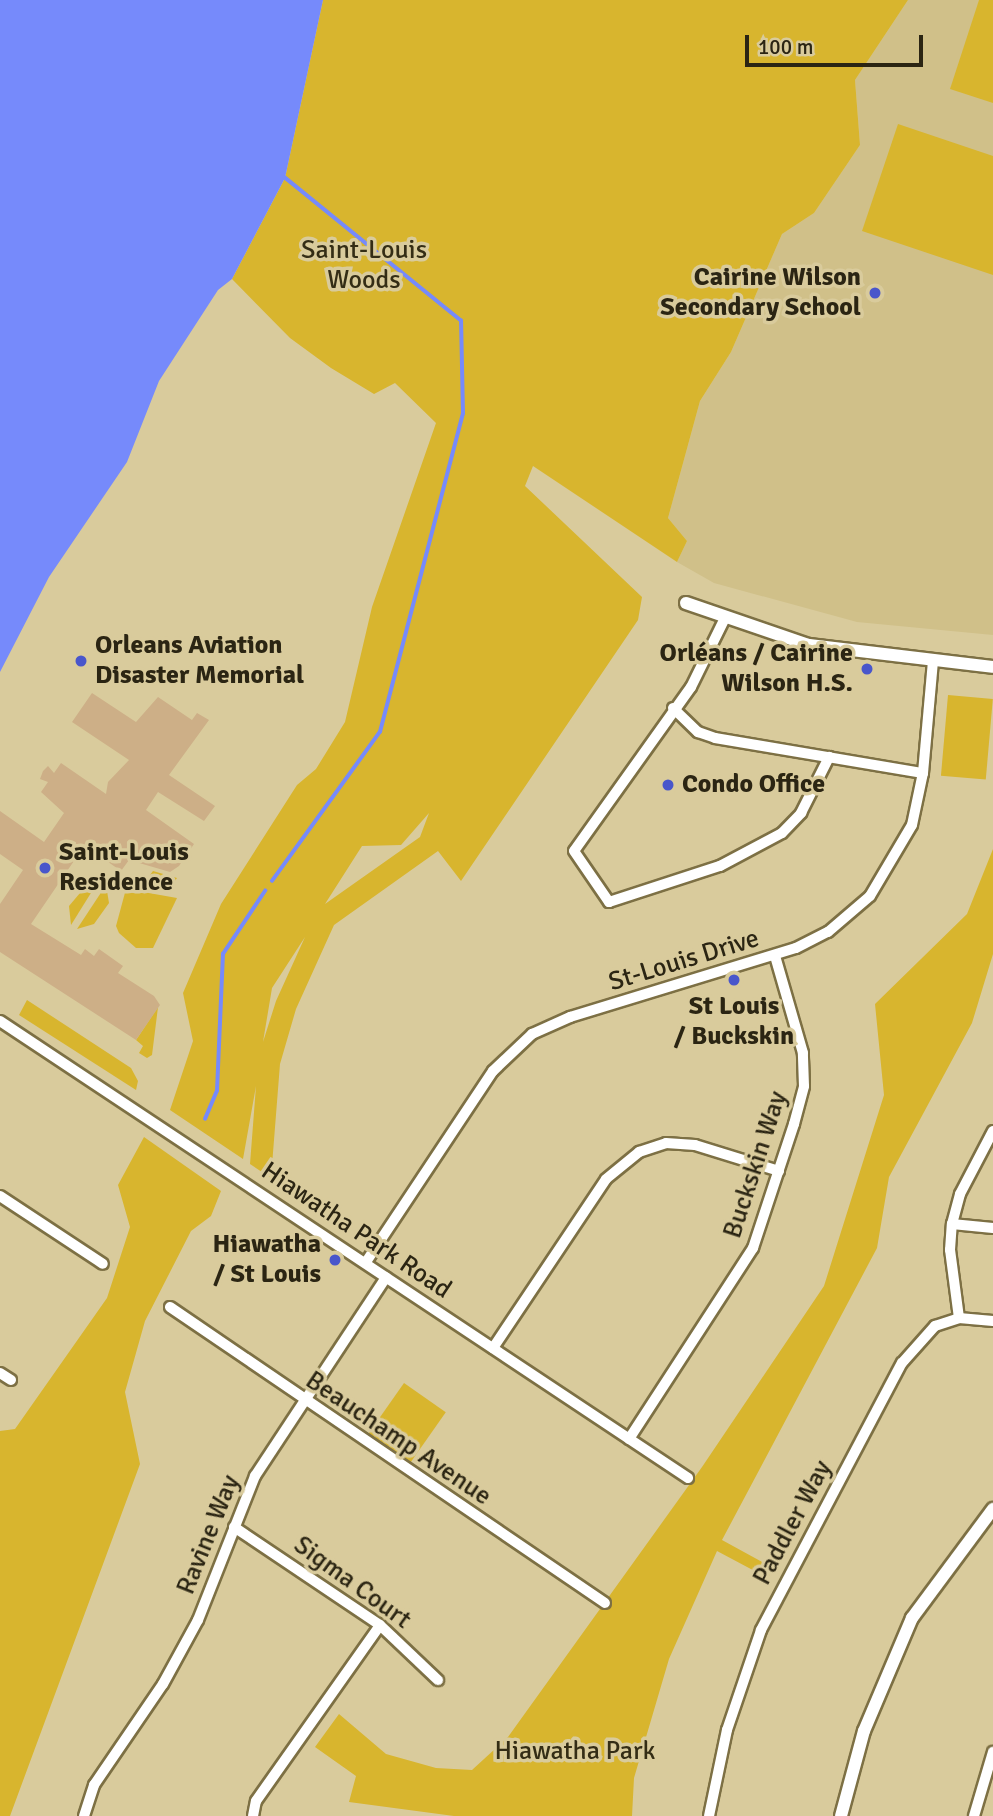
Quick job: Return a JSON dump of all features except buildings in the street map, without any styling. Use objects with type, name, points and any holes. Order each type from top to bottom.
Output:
[{"type":"main road","points":[[686,603],[809,645],[933,662],[993,667]]},
{"type":"main road","points":[[841,1816],[864,1731],[912,1618],[993,1509]]},
{"type":"street","points":[[725,618],[691,687],[673,708],[574,851],[608,902],[720,866],[782,832],[801,813],[829,757]]},
{"type":"street","name":"St-Louis Drive","points":[[366,1262],[493,1070],[532,1034],[570,1017],[775,956],[828,932],[870,896],[902,850],[923,773],[933,662]]},
{"type":"street","points":[[673,708],[698,732],[715,738],[923,773]]},
{"type":"street","name":"Buckskin Way","points":[[629,1439],[739,1273],[779,1171],[804,1069],[775,956]]},
{"type":"street","name":"Hiawatha Park Road","points":[[0,1021],[688,1478]]},
{"type":"street","points":[[959,1318],[950,1250],[952,1224],[960,1194],[993,1131]]},
{"type":"street","points":[[493,1348],[606,1179],[639,1152],[666,1143],[695,1145],[779,1171]]},
{"type":"street","points":[[0,1196],[103,1264]]},
{"type":"street","points":[[952,1224],[993,1228]]},
{"type":"street","name":"Ravine Way","points":[[84,1816],[97,1779],[177,1662],[254,1476],[386,1277]]},
{"type":"street","name":"Beauchamp Avenue","points":[[170,1307],[303,1401],[605,1603]]},
{"type":"street","name":"Paddler Way","points":[[709,1816],[742,1678],[781,1589],[913,1345],[935,1326],[959,1318],[993,1321]]},
{"type":"street","points":[[0,1373],[11,1380]]},
{"type":"street","name":"Sigma Court","points":[[234,1527],[380,1625],[438,1680]]},
{"type":"street","points":[[253,1816],[256,1801],[380,1625]]},
{"type":"street","points":[[974,1816],[993,1752]]},
{"type":"shaded area","name":"Cairine Wilson Secondary School","points":[[908,0],[993,0],[993,635],[857,622],[714,583],[677,562],[687,541],[668,518],[700,401],[731,352],[782,234],[814,213],[860,145],[855,80]]},
{"type":"green space","name":"Saint-Louis Woods","points":[[323,0],[908,0],[855,80],[860,145],[814,213],[782,234],[731,352],[700,401],[668,518],[687,541],[677,562],[533,466],[525,486],[642,597],[638,620],[461,881],[438,851],[334,925],[296,1009],[280,1064],[271,1178],[250,1164],[256,1086],[243,1159],[170,1110],[193,1041],[183,993],[221,904],[297,785],[316,769],[345,722],[372,607],[436,423],[395,383],[374,394],[331,368],[290,338],[232,279],[285,178]],"holes":[[[429,813],[420,837],[325,904],[362,846],[401,845]],[[305,937],[276,1001],[263,1042],[272,988]]]},
{"type":"green space","points":[[979,0],[993,0],[993,103],[950,89]]},
{"type":"green space","points":[[898,124],[993,156],[993,275],[862,231]]},
{"type":"green space","points":[[948,695],[993,699],[986,780],[941,776]]},
{"type":"green space","name":"Hiawatha Park","points":[[993,849],[993,954],[972,1023],[889,1177],[877,1248],[722,1540],[773,1568],[768,1578],[717,1551],[669,1659],[634,1778],[632,1816],[454,1816],[349,1802],[356,1776],[315,1747],[339,1714],[386,1754],[436,1768],[472,1770],[508,1737],[702,1467],[824,1286],[884,1095],[875,1004],[967,914]]},
{"type":"green space","points":[[153,871],[177,878],[168,891],[141,887]]},
{"type":"green space","points":[[91,880],[99,880],[71,925],[69,906]]},
{"type":"green space","points":[[106,885],[109,903],[94,924],[77,929]]},
{"type":"green space","points":[[126,889],[177,898],[153,948],[136,948],[119,933],[116,926]]},
{"type":"green space","points":[[27,1000],[131,1068],[138,1081],[136,1090],[19,1015]]},
{"type":"green space","points":[[158,1007],[152,1055],[147,1058],[139,1053],[143,1046],[136,1040]]},
{"type":"green space","points":[[144,1137],[221,1191],[211,1216],[191,1231],[145,1321],[125,1392],[140,1464],[10,1816],[0,1816],[0,1431],[15,1429],[107,1298],[130,1227],[118,1185]]},
{"type":"green space","points":[[404,1383],[446,1412],[410,1464],[368,1435]]},
{"type":"water","points":[[0,0],[323,0],[285,178],[232,279],[218,290],[159,381],[127,462],[49,577],[0,672]]},
{"type":"waterway","points":[[272,881],[380,732],[463,414],[461,321],[285,178]]},
{"type":"waterway","points":[[205,1119],[217,1091],[223,954],[265,891]]},
{"type":"place","name":"Cairine Wilson Secondary School","points":[[875,293]]},
{"type":"place","name":"Orleans Aviation Disaster Memorial","points":[[81,661]]},
{"type":"place","name":"Orléans / Cairine Wilson H.S.","points":[[867,669]]},
{"type":"place","name":"Condo Office","points":[[668,785]]},
{"type":"place","name":"Saint-Louis Residence","points":[[45,868]]},
{"type":"place","name":"St Louis / Buckskin","points":[[734,980]]},
{"type":"place","name":"Hiawatha / St Louis","points":[[335,1260]]}]
